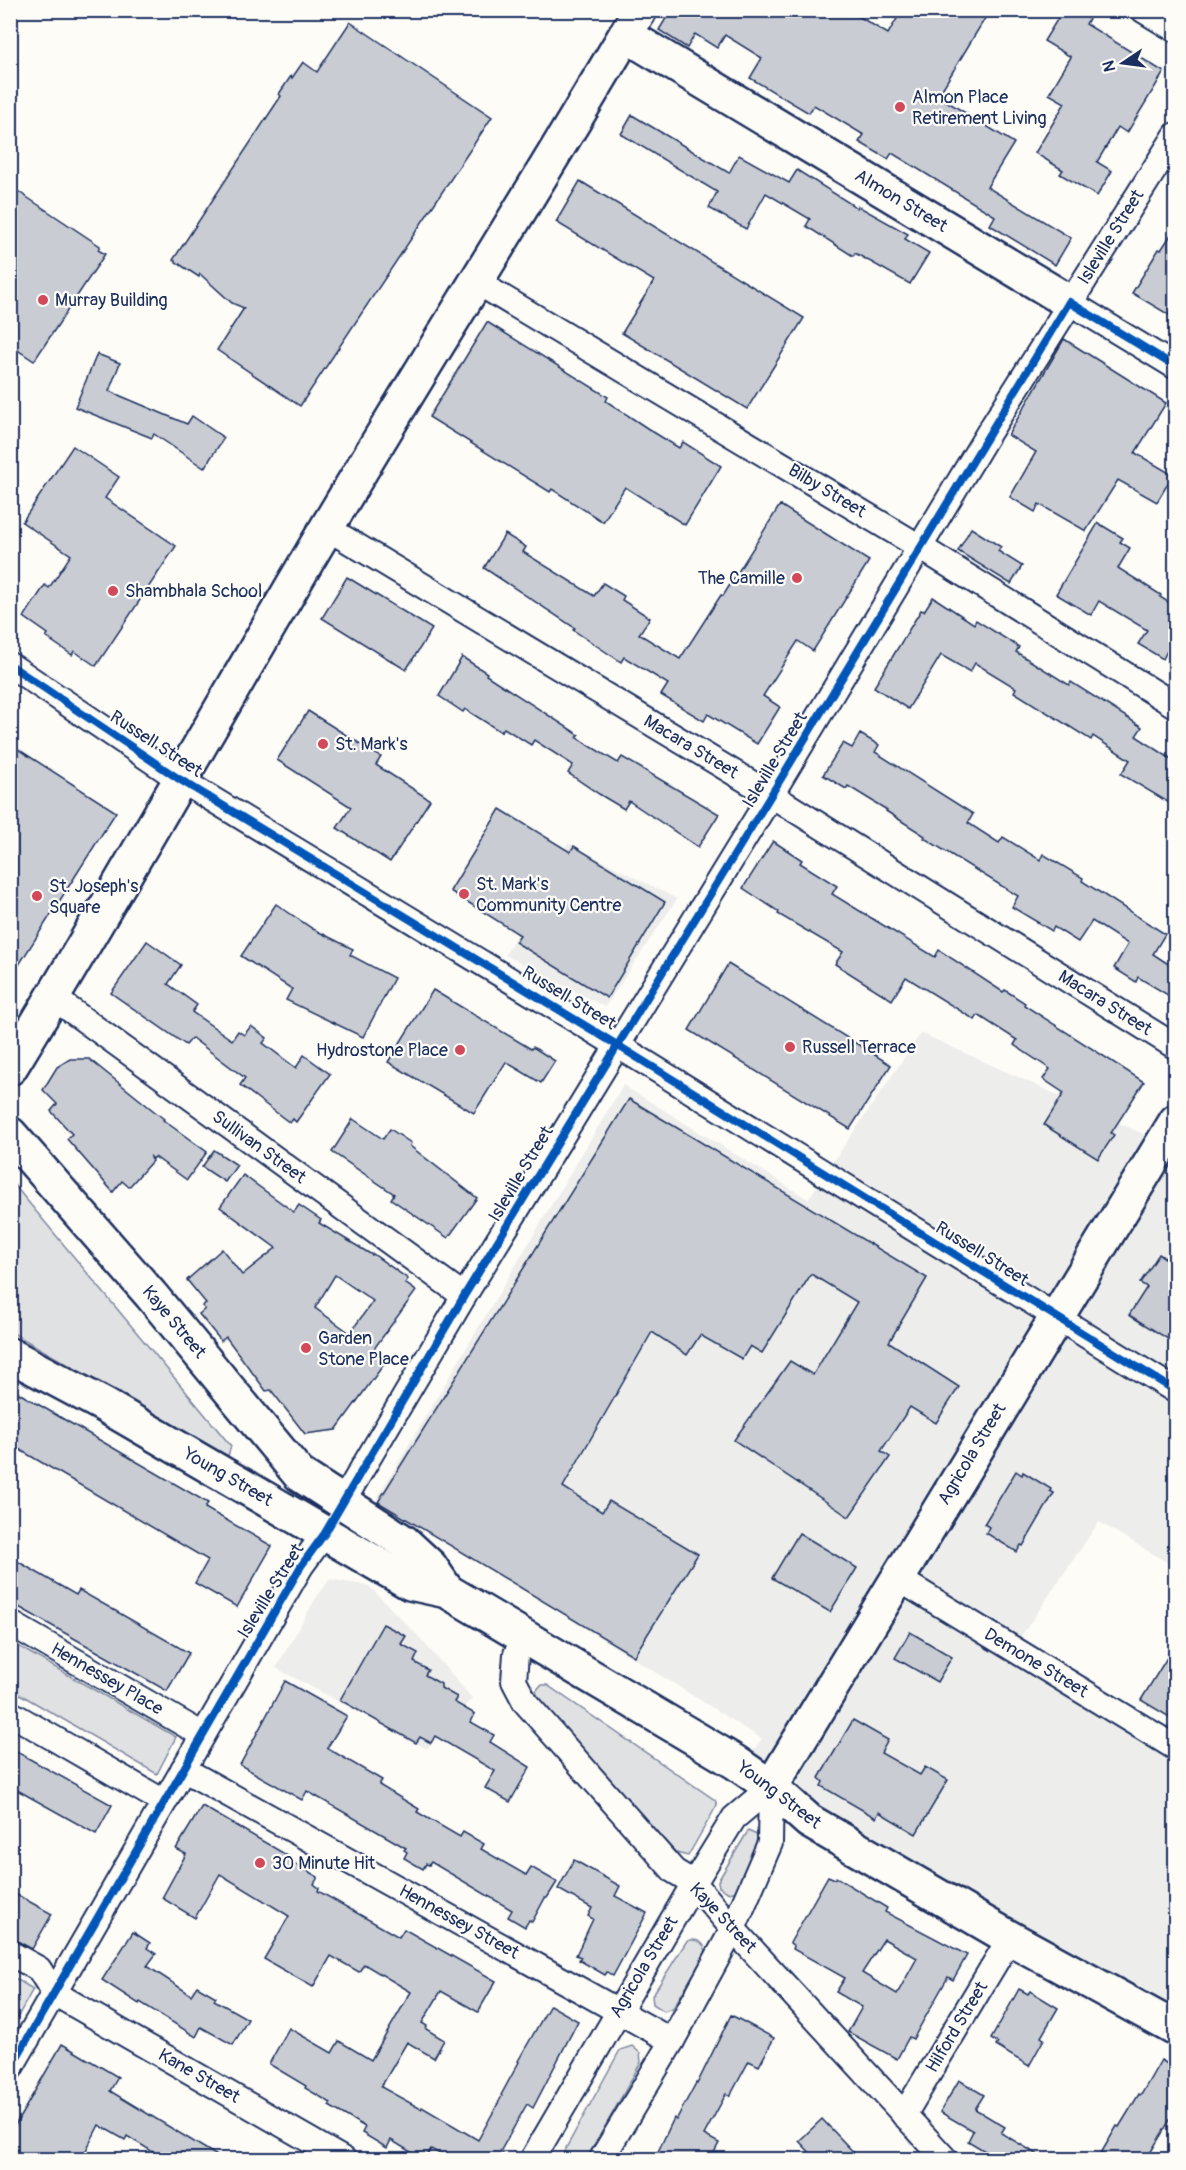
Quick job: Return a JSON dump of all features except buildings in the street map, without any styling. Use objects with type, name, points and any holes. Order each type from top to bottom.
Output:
[{"type":"main road","points":[[11,1068],[327,528],[633,23]]},
{"type":"main road","name":"Almon Street","points":[[633,23],[1069,302]]},
{"type":"main road","name":"Agricola Street","points":[[771,1788],[1176,1121]]},
{"type":"main road","name":"Kaye Street","points":[[10,1134],[151,1295],[298,1474],[342,1503]]},
{"type":"main road","name":"Young Street","points":[[10,1355],[104,1405],[410,1583],[447,1592],[527,1638],[735,1762],[771,1788],[809,1821],[1010,1938],[1176,2029]]},
{"type":"main road","name":"Young Street","points":[[342,1503],[404,1542],[430,1566],[447,1592]]},
{"type":"street","points":[[1143,10],[1176,30]]},
{"type":"street","name":"Isleville Street","points":[[342,1503],[464,1296],[771,795],[989,432],[1176,135]]},
{"type":"street","name":"Bilby Street","points":[[475,281],[920,547],[1176,706]]},
{"type":"street","name":"Almon Street","points":[[1069,302],[1176,367]]},
{"type":"street","name":"Macara Street","points":[[327,528],[771,795],[1176,1047]]},
{"type":"street","name":"Russell Street","points":[[10,665],[179,778],[617,1045],[1176,1391]]},
{"type":"street","name":"Sullivan Street","points":[[54,998],[464,1296]]},
{"type":"street","name":"Isleville Street","points":[[10,2069],[20,2033],[54,1993],[301,1566],[325,1533]]},
{"type":"street","name":"Demone Street","points":[[897,1578],[1176,1748]]},
{"type":"street","name":"Hennessey Place","points":[[10,1623],[203,1735]]},
{"type":"street","name":"Kaye Street","points":[[527,1638],[516,1654],[514,1681],[525,1702],[674,1871],[694,1883],[733,1929],[946,2160]]},
{"type":"street","points":[[10,1713],[164,1802]]},
{"type":"street","name":"Hennessey Street","points":[[183,1769],[672,2041]]},
{"type":"street","name":"Agricola Street","points":[[532,2160],[734,1818],[771,1788]]},
{"type":"street","name":"Agricola Street","points":[[601,2160],[672,2041],[733,1929],[770,1844],[771,1788]]},
{"type":"street","name":"Hilford Street","points":[[904,2115],[1010,1938]]},
{"type":"street","points":[[10,1953],[39,1969],[54,1993]]},
{"type":"street","name":"Kane Street","points":[[54,1993],[344,2160]]},
{"type":"shaded area","points":[[568,843],[677,899],[605,1007],[505,955]]},
{"type":"shaded area","points":[[921,1033],[1163,1143],[1175,1127],[1175,1567],[1099,1522],[1011,1651],[1175,1747],[1175,2022],[741,1764],[762,1739],[377,1498],[623,1085],[808,1199]]},
{"type":"shaded area","points":[[10,1180],[231,1446],[228,1456],[11,1332]]},
{"type":"shaded area","points":[[330,1579],[369,1586],[418,1636],[472,1698],[427,1749],[276,1668],[316,1598]]},
{"type":"shaded area","points":[[11,1642],[176,1737],[157,1774],[11,1689]]},
{"type":"shaded area","points":[[541,1685],[547,1685],[715,1800],[717,1805],[688,1856],[676,1853],[540,1702],[536,1691]]},
{"type":"shaded area","points":[[748,1831],[759,1836],[737,1891],[729,1893],[719,1887],[718,1881]]},
{"type":"shaded area","points":[[690,1940],[702,1944],[706,1952],[705,1956],[673,2008],[664,2011],[653,2004],[652,1996],[686,1942]]},
{"type":"shaded area","points":[[11,1976],[33,1989],[17,2018],[11,2015]]},
{"type":"shaded area","points":[[632,2046],[640,2053],[641,2062],[587,2159],[560,2159],[620,2050]]},
{"type":"cycle path","points":[[1069,302],[1176,367]]},
{"type":"cycle path","points":[[10,2069],[301,1566],[325,1533],[464,1296],[1069,302]]},
{"type":"cycle path","points":[[10,665],[179,779],[617,1045],[1176,1391]]},
{"type":"place","name":"Almon Place Retirement Living","points":[[900,107]]},
{"type":"place","name":"Murray Building","points":[[43,300]]},
{"type":"place","name":"The Camille","points":[[797,578]]},
{"type":"place","name":"Shambhala School","points":[[113,591]]},
{"type":"place","name":"St. Mark's","points":[[323,744]]},
{"type":"place","name":"St. Mark's Community Centre","points":[[464,894]]},
{"type":"place","name":"St. Joseph's Square","points":[[37,896]]},
{"type":"place","name":"Russell Terrace","points":[[790,1047]]},
{"type":"place","name":"Hydrostone Place","points":[[460,1050]]},
{"type":"place","name":"Garden Stone Place","points":[[306,1348]]},
{"type":"place","name":"30 Minute Hit","points":[[260,1863]]}]
